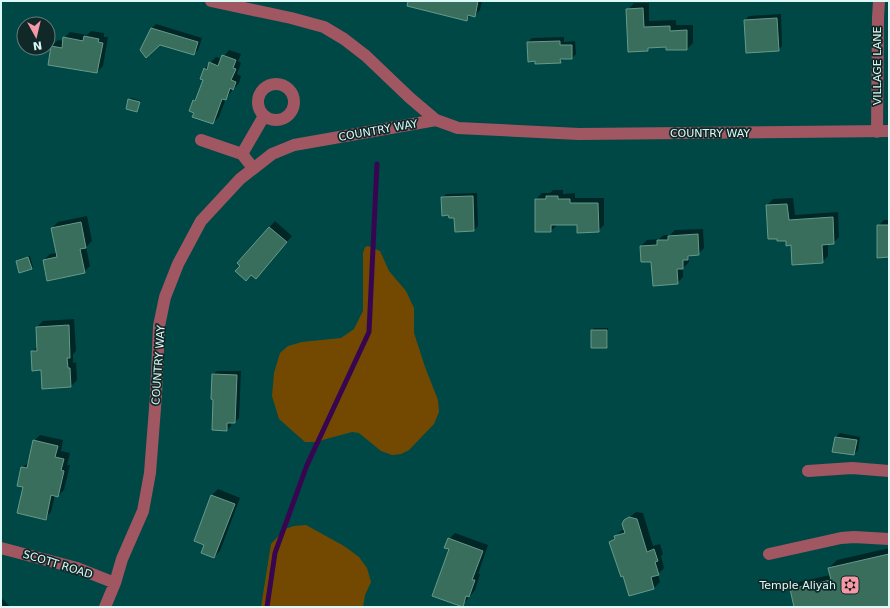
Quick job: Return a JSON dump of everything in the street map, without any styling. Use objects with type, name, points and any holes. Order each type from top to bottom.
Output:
[{"type":"street","name":"COUNTRY WAY","points":[[211,1],[291,18],[324,28],[344,39],[366,56],[410,98],[436,120],[458,128],[579,134],[889,131]]},
{"type":"street","name":"VILLAGE LANE","points":[[877,132],[879,1]]},
{"type":"street","points":[[242,154],[264,116]]},
{"type":"street","name":"COUNTRY WAY","points":[[105,607],[115,583],[122,559],[143,510],[150,472],[156,395],[159,326],[165,297],[178,264],[201,221],[240,179],[272,154],[294,145],[436,120]]},
{"type":"street","points":[[201,140],[242,154],[253,168]]},
{"type":"street","points":[[808,471],[852,468],[889,471]]},
{"type":"street","points":[[769,554],[840,538],[854,537],[889,539]]},
{"type":"street","name":"SCOTT ROAD","points":[[1,548],[77,568],[115,583]]},
{"type":"shaded area","points":[[368,246],[380,251],[389,271],[406,291],[414,308],[414,333],[438,400],[439,412],[434,424],[409,450],[401,454],[392,455],[381,451],[359,433],[352,432],[315,442],[305,442],[279,419],[272,396],[274,373],[280,353],[288,346],[302,342],[341,338],[354,329],[363,311],[363,253],[365,247]]},
{"type":"shaded area","points":[[306,525],[344,546],[359,557],[367,568],[371,582],[365,595],[363,607],[261,607],[271,544],[285,529],[294,526]]},
{"type":"building","points":[[408,1],[478,1],[475,17],[468,15],[467,21],[407,6]]},
{"type":"building","points":[[643,8],[644,27],[670,26],[670,31],[687,30],[687,50],[666,50],[666,47],[648,48],[648,51],[628,52],[626,9]]},
{"type":"building","points":[[777,18],[779,51],[746,53],[744,20]]},
{"type":"building","points":[[151,28],[198,42],[194,55],[160,45],[146,58],[140,50]]},
{"type":"building","points":[[84,36],[99,39],[98,42],[103,43],[97,73],[48,65],[49,56],[56,56],[56,47],[62,48],[63,37],[83,41]]},
{"type":"building","points":[[560,41],[560,45],[572,45],[572,59],[560,59],[561,63],[535,64],[535,61],[528,62],[527,42]]},
{"type":"building","points":[[222,55],[236,60],[233,68],[236,69],[231,80],[236,82],[233,90],[230,88],[226,100],[222,99],[213,124],[192,117],[194,113],[189,111],[193,100],[195,101],[203,80],[200,79],[204,68],[207,70],[209,62],[218,66]]},
{"type":"building","points":[[128,99],[140,102],[137,112],[126,109]]},
{"type":"building","points":[[473,196],[474,231],[455,232],[454,218],[449,218],[448,215],[442,216],[441,197]]},
{"type":"building","points":[[546,196],[558,196],[558,199],[570,199],[570,203],[598,203],[599,232],[577,233],[577,225],[551,225],[551,232],[535,232],[535,199],[546,199]]},
{"type":"building","points":[[787,204],[789,220],[833,217],[834,244],[822,245],[823,263],[792,265],[791,245],[786,246],[786,241],[768,239],[766,205]]},
{"type":"building","points":[[81,222],[86,248],[80,249],[85,273],[47,281],[43,260],[57,257],[51,228]]},
{"type":"building","points":[[877,225],[889,225],[889,257],[877,258]]},
{"type":"building","points":[[269,227],[287,242],[256,279],[251,275],[246,281],[235,271],[240,266],[237,263]]},
{"type":"building","points":[[698,234],[699,255],[688,256],[688,260],[683,260],[683,269],[677,269],[678,284],[653,286],[651,262],[641,262],[640,246],[657,245],[657,240],[668,240],[668,236]]},
{"type":"building","points":[[28,257],[32,269],[19,273],[16,261]]},
{"type":"building","points":[[69,325],[70,358],[67,358],[68,368],[70,368],[71,387],[42,389],[41,370],[32,371],[31,351],[37,351],[36,327]]},
{"type":"building","points":[[591,330],[607,330],[607,348],[591,348]]},
{"type":"building","points":[[212,374],[237,375],[235,423],[227,423],[227,431],[212,430]]},
{"type":"building","points":[[835,437],[857,440],[854,455],[832,452]]},
{"type":"building","points":[[33,440],[58,446],[55,457],[64,459],[61,470],[64,471],[58,497],[51,495],[46,520],[17,513],[23,487],[17,486],[21,467],[27,468]]},
{"type":"building","points":[[211,495],[235,504],[214,558],[201,553],[204,545],[194,541]]},
{"type":"building","points":[[629,517],[637,519],[647,552],[654,549],[658,561],[655,562],[659,575],[651,577],[654,589],[629,596],[623,576],[621,577],[609,542],[615,539],[614,536],[625,533],[622,524],[624,520]]},
{"type":"building","points":[[448,538],[483,551],[472,580],[475,580],[469,597],[466,596],[463,607],[432,596],[449,549],[444,548]]},
{"type":"building","name":"Temple Aliyah","points":[[889,554],[889,607],[794,607],[790,589],[831,580],[828,568]]},
{"type":"waterway","points":[[267,607],[275,553],[307,465],[369,332],[377,164]]},
{"type":"place","name":"Temple Aliyah","points":[[850,585]]}]
